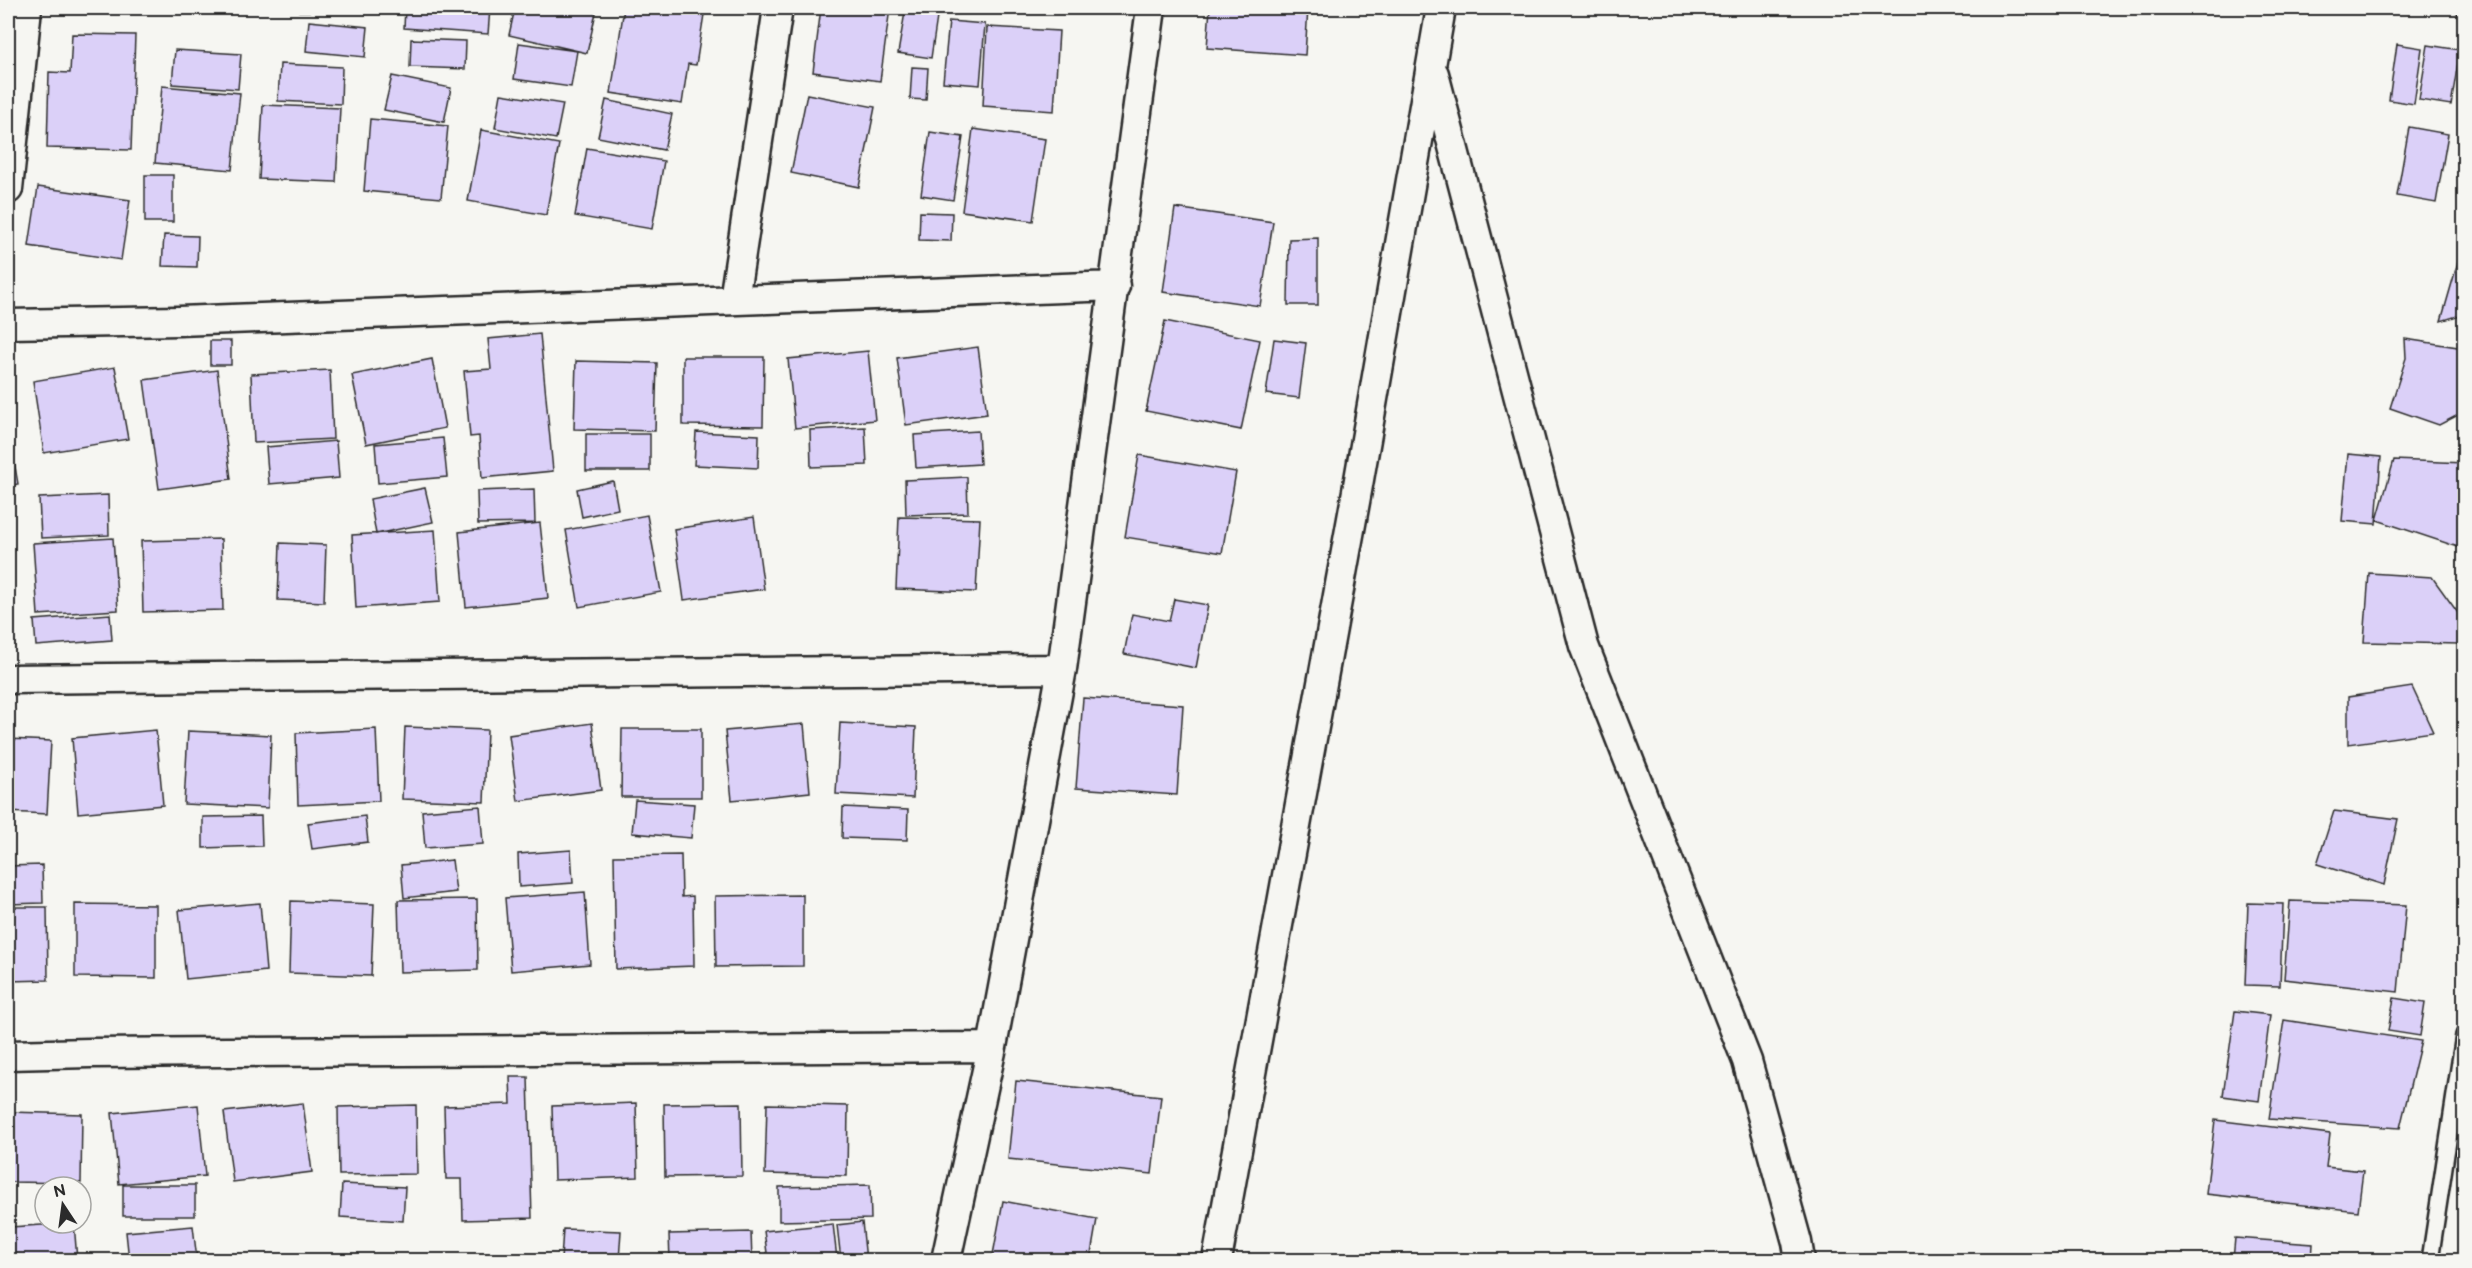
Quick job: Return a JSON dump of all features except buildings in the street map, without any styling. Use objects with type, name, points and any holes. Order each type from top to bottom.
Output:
[{"type":"street","points":[[8,189],[27,8]]},
{"type":"street","points":[[734,300],[778,8]]},
{"type":"street","points":[[946,1260],[992,1047],[1062,669],[1151,8]]},
{"type":"street","points":[[1217,1260],[1357,491],[1441,8]]},
{"type":"street","points":[[1431,63],[1584,646],[1747,1061],[1800,1260]]},
{"type":"street","points":[[8,324],[179,321],[1115,286]]},
{"type":"street","points":[[8,679],[1062,669]]},
{"type":"street","points":[[8,1055],[992,1047]]},
{"type":"lane","points":[[2430,1260],[2464,1035]]}]
